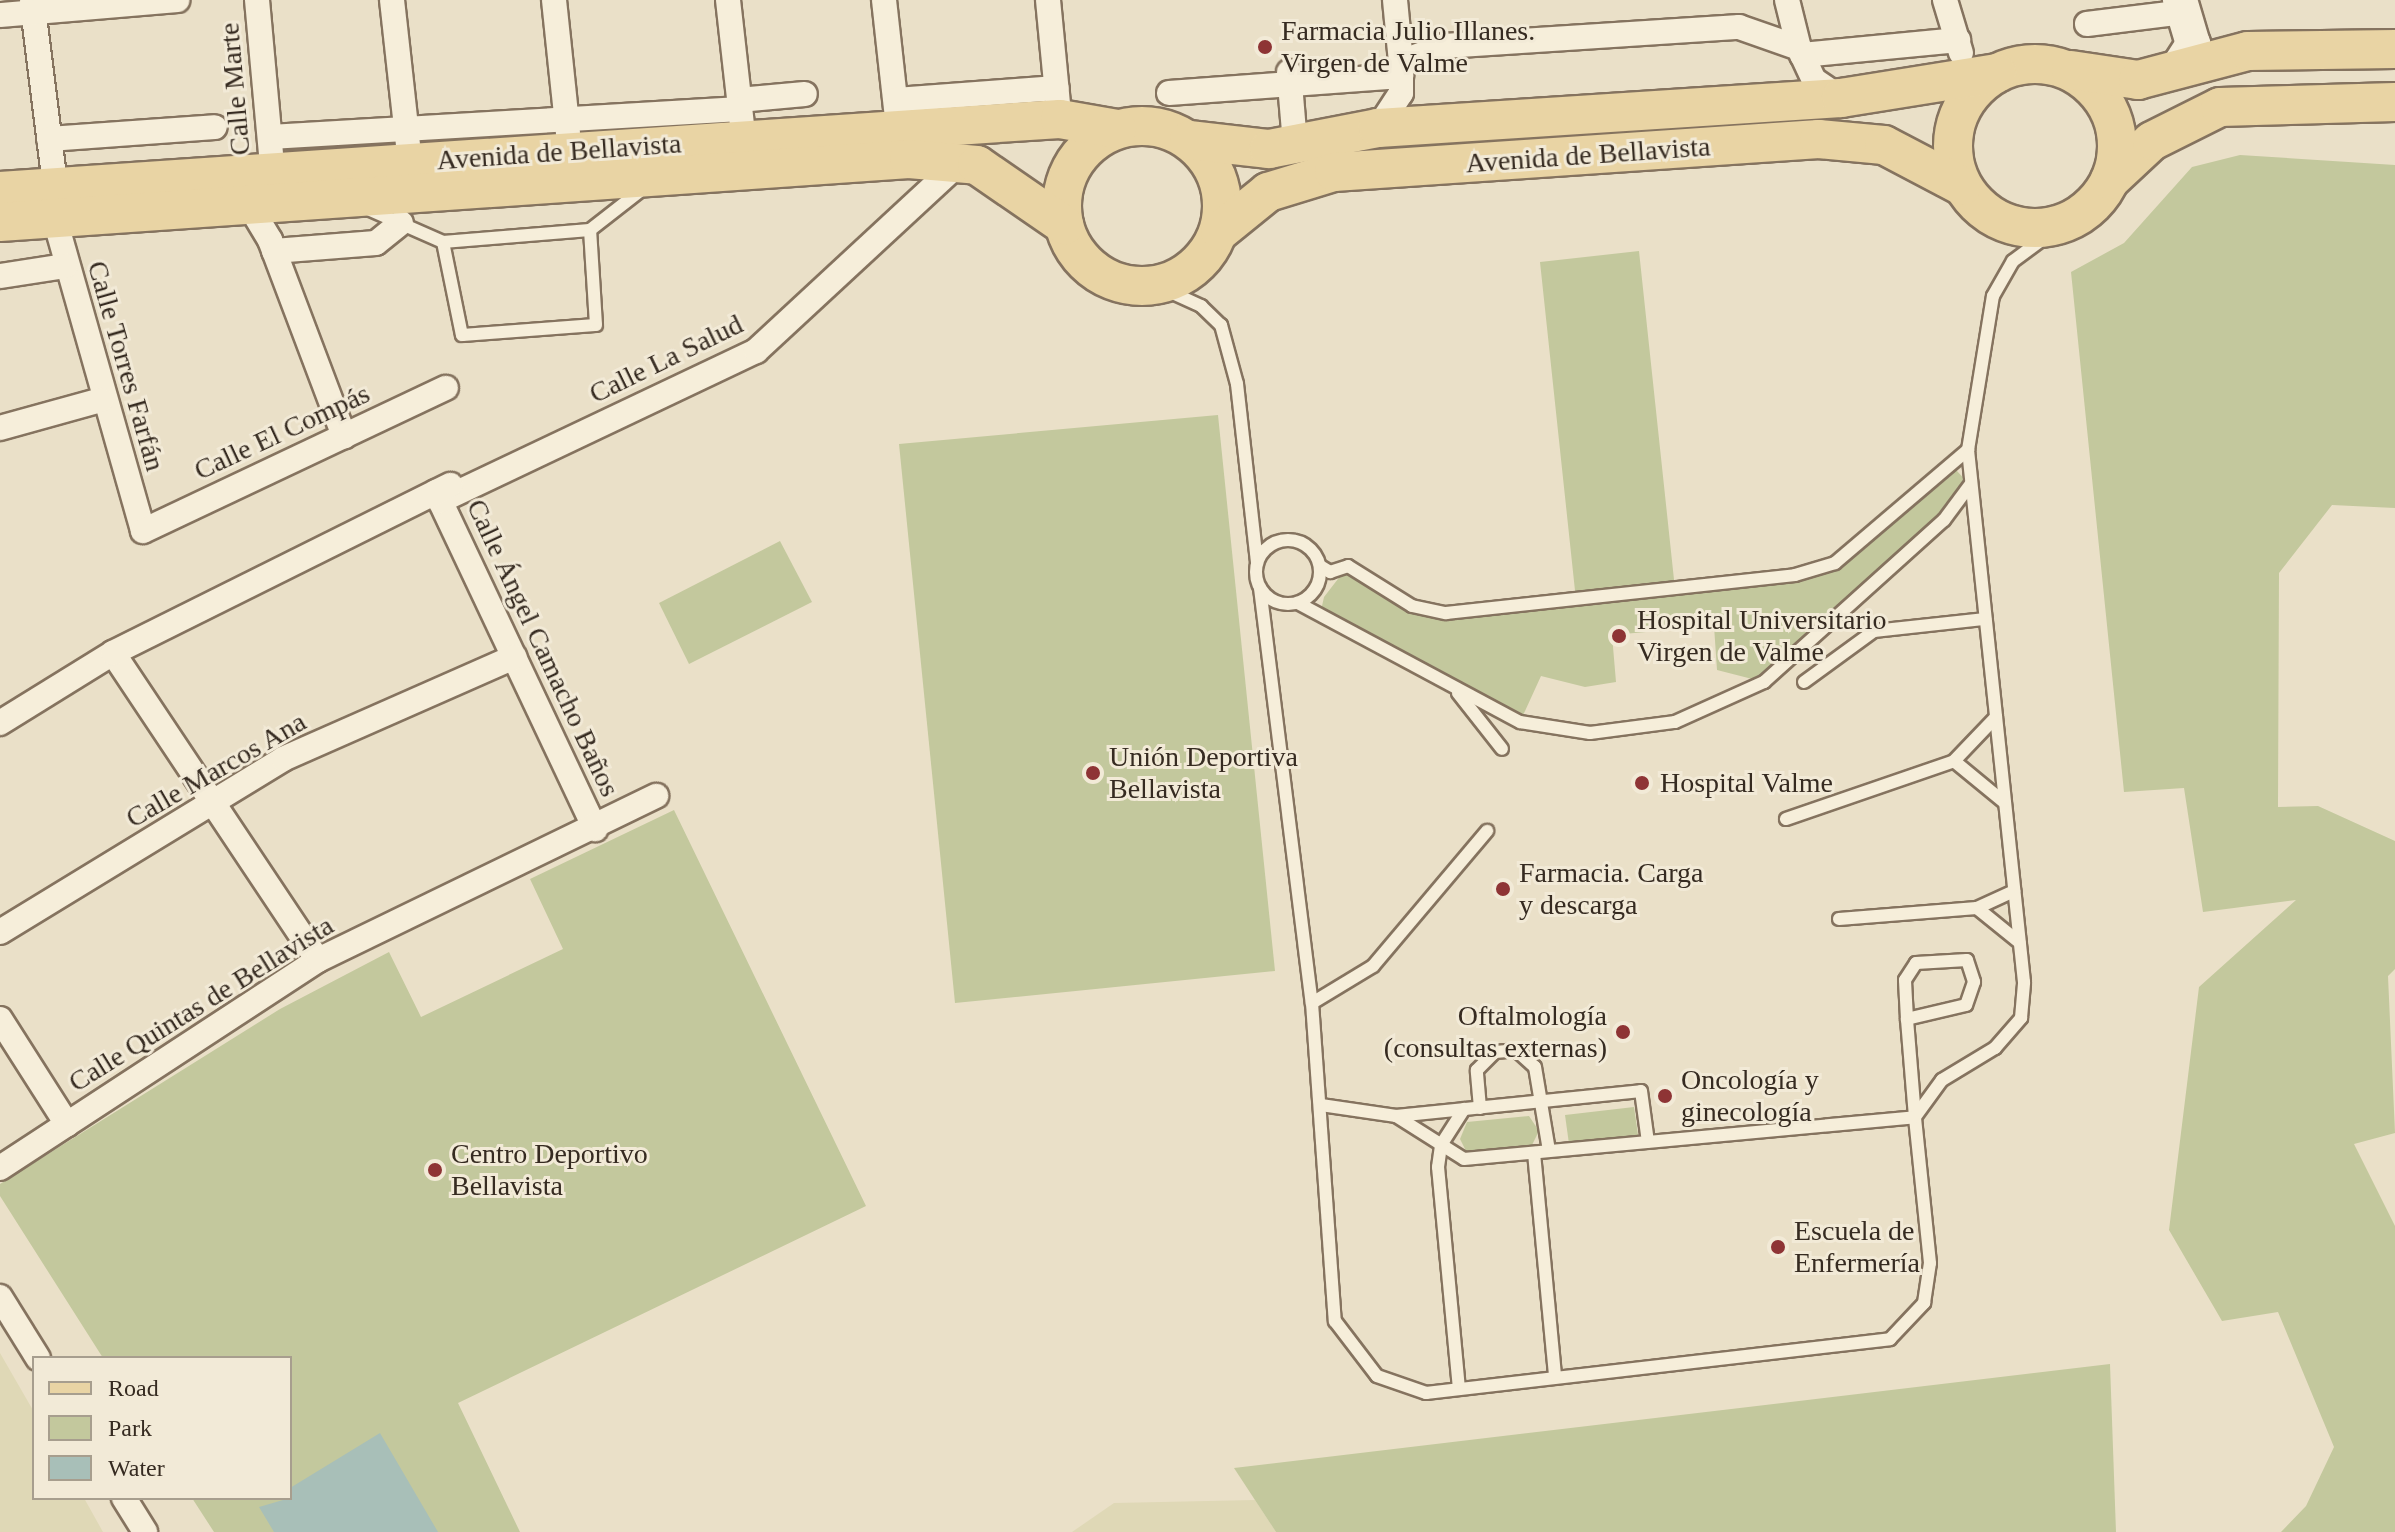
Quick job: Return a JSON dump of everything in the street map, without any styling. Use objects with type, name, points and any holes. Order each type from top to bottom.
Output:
[{"type":"main road","points":[[2394,39],[2327,47],[2248,51],[2118,80],[2061,68],[2021,65],[1980,76],[1957,120],[1954,161],[1962,186],[1992,217],[2014,226],[2063,224],[2085,212],[2110,180],[2162,134],[2220,107],[2395,102]]},
{"type":"main road","points":[[2061,68],[2084,80],[2111,113],[2117,138],[2110,180]]},
{"type":"main road","name":"Avenida de Bellavista","points":[[1189,140],[1269,149],[1378,128],[1841,98],[1980,76]]},
{"type":"main road","name":"Avenida de Bellavista","points":[[0,222],[55,200],[272,155],[568,136],[741,116],[897,116],[1058,103],[1117,129]]},
{"type":"main road","points":[[1151,126],[1189,140],[1217,177],[1220,231],[1191,270],[1155,285],[1100,275],[1076,253],[1064,225],[1062,198],[1073,164],[1117,129],[1151,126]]},
{"type":"main road","name":"Avenida de Bellavista","points":[[1220,231],[1268,192],[1334,172],[1819,139],[1884,145],[1962,186]]},
{"type":"main road","name":"Avenida de Bellavista","points":[[0,191],[55,200],[246,200],[909,159],[977,165],[1064,225]]},
{"type":"street","points":[[0,15],[32,6],[177,0]]},
{"type":"street","name":"Calle Marte","points":[[257,0],[272,155]]},
{"type":"street","points":[[392,0],[408,146]]},
{"type":"street","points":[[554,0],[568,136]]},
{"type":"street","points":[[728,0],[741,116],[805,94]]},
{"type":"street","points":[[884,0],[897,116]]},
{"type":"street","points":[[1048,0],[1058,103]]},
{"type":"street","points":[[1378,128],[1401,93],[1395,0]]},
{"type":"street","points":[[1787,0],[1800,52],[1814,80],[1841,98]]},
{"type":"street","points":[[1945,0],[1958,40],[1980,76]]},
{"type":"street","name":"Calle Torres Farfán","points":[[32,6],[65,266],[101,400],[143,531]]},
{"type":"street","points":[[2087,24],[2183,6],[2193,44],[2177,69]]},
{"type":"street","points":[[1169,93],[1289,78],[1401,69],[1444,46],[1739,27],[1800,52],[1958,40]]},
{"type":"street","points":[[1289,78],[1295,144]]},
{"type":"street","points":[[49,139],[215,127]]},
{"type":"street","name":"Calle La Salud","points":[[0,723],[113,653],[438,497],[756,351],[959,163]]},
{"type":"street","points":[[246,200],[274,251],[344,436]]},
{"type":"street","points":[[274,251],[376,243],[401,223]]},
{"type":"street","points":[[0,276],[65,266]]},
{"type":"street","name":"Calle El Compás","points":[[143,531],[446,388]]},
{"type":"street","points":[[0,428],[101,400]]},
{"type":"street","name":"Calle La Salud","points":[[438,497],[490,462]]},
{"type":"street","name":"Calle Ángel Camacho Baños","points":[[438,497],[595,829]]},
{"type":"street","points":[[113,653],[208,805],[318,960]]},
{"type":"street","name":"Calle Marcos Ana","points":[[0,932],[283,759],[514,657]]},
{"type":"street","name":"Calle Quintas de Bellavista","points":[[0,1168],[318,960],[595,829],[656,796]]},
{"type":"street","points":[[0,1019],[67,1124]]},
{"type":"street","points":[[0,1297],[37,1356]]},
{"type":"street","points":[[125,1500],[145,1532]]},
{"type":"lane","points":[[331,196],[443,242],[590,230],[669,173]]},
{"type":"lane","points":[[1396,1116],[1464,1159],[1915,1117],[1942,1080],[1995,1048],[2021,1018],[2020,943],[1968,450],[1993,296],[2013,261],[2063,224]]},
{"type":"lane","points":[[443,242],[462,335],[596,325],[590,230]]},
{"type":"lane","points":[[1155,285],[1201,306],[1221,325],[1237,384],[1312,1003],[1335,1321],[1377,1376],[1426,1393],[1890,1339],[1924,1303],[1930,1263],[1915,1117],[1907,1019],[1905,980],[1916,963],[1967,960],[1974,982],[1966,1005],[1907,1019]]},
{"type":"lane","points":[[1257,563],[1269,545],[1290,539],[1309,548],[1320,566],[1330,572],[1348,566],[1412,606],[1446,613],[1795,575],[1835,563],[1968,450]]},
{"type":"lane","points":[[1260,588],[1276,602],[1298,603],[1520,722],[1590,733],[1675,722],[1728,703],[1764,682],[1944,520],[1970,485]]},
{"type":"lane","points":[[1298,603],[1318,584],[1320,566]]},
{"type":"lane","points":[[1804,682],[1874,631],[1985,619]]},
{"type":"lane","points":[[1457,690],[1502,749]]},
{"type":"lane","points":[[1786,819],[1954,761],[1996,717]]},
{"type":"lane","points":[[1954,761],[2005,803]]},
{"type":"lane","points":[[1312,1003],[1373,966],[1487,831]]},
{"type":"lane","points":[[1839,919],[1977,908],[2014,891]]},
{"type":"lane","points":[[1977,908],[2020,943]]},
{"type":"lane","points":[[1480,1108],[1477,1070],[1495,1052],[1516,1050],[1535,1067],[1549,1151]]},
{"type":"lane","points":[[1321,1105],[1396,1116],[1641,1091],[1648,1142]]},
{"type":"lane","points":[[1459,1389],[1441,1145],[1464,1109]]},
{"type":"lane","points":[[1534,1153],[1555,1377]]},
{"type":"shaded area","points":[[0,1353],[32,1409],[32,1500],[85,1500],[103,1532],[0,1532]]},
{"type":"shaded area","points":[[1255,1500],[1276,1532],[1072,1532],[1114,1503]]},
{"type":"green space","points":[[2240,155],[2395,165],[2395,508],[2332,505],[2279,573],[2278,807],[2318,806],[2395,841],[2395,969],[2388,976],[2395,1133],[2354,1144],[2395,1226],[2395,1532],[2281,1532],[2306,1506],[2334,1447],[2278,1312],[2222,1321],[2169,1230],[2199,987],[2296,900],[2203,912],[2184,788],[2124,792],[2071,272],[2124,243],[2192,167]]},
{"type":"green space","points":[[1639,251],[1675,589],[1835,563],[1940,471],[1957,471],[1970,485],[1944,520],[1764,682],[1717,670],[1714,626],[1612,635],[1616,682],[1585,687],[1541,676],[1520,722],[1320,615],[1324,597],[1348,566],[1412,606],[1446,613],[1576,600],[1540,262]]},
{"type":"green space","name":"Unión Deportiva Bellavista","points":[[1218,415],[1275,971],[955,1003],[899,444]]},
{"type":"green space","points":[[780,541],[812,602],[689,664],[659,603]]},
{"type":"green space","name":"Centro Deportivo Bellavista","points":[[674,810],[866,1206],[458,1403],[520,1532],[214,1532],[193,1500],[292,1500],[292,1356],[102,1356],[0,1196],[0,1184],[280,1009],[389,952],[421,1017],[563,949],[530,879]]},
{"type":"green space","points":[[1634,1107],[1638,1135],[1569,1144],[1565,1115]]},
{"type":"green space","points":[[1529,1116],[1539,1131],[1531,1147],[1466,1151],[1460,1139],[1467,1122]]},
{"type":"green space","points":[[2110,1364],[2116,1532],[1276,1532],[1234,1468]]},
{"type":"water","points":[[380,1433],[438,1532],[274,1532],[259,1507],[292,1500],[292,1487]]},
{"type":"place","name":"Farmacia Julio Illanes. Virgen de Valme","points":[[1265,47]]},
{"type":"place","name":"Hospital Universitario Virgen de Valme","points":[[1619,636]]},
{"type":"place","name":"Unión Deportiva Bellavista","points":[[1093,773]]},
{"type":"place","name":"Hospital Valme","points":[[1642,783]]},
{"type":"place","name":"Farmacia. Carga y descarga","points":[[1503,889]]},
{"type":"place","name":"Oftalmología (consultas externas)","points":[[1623,1032]]},
{"type":"place","name":"Oncología y ginecología","points":[[1665,1096]]},
{"type":"place","name":"Centro Deportivo Bellavista","points":[[435,1170]]},
{"type":"place","name":"Escuela de Enfermería","points":[[1778,1247]]}]
